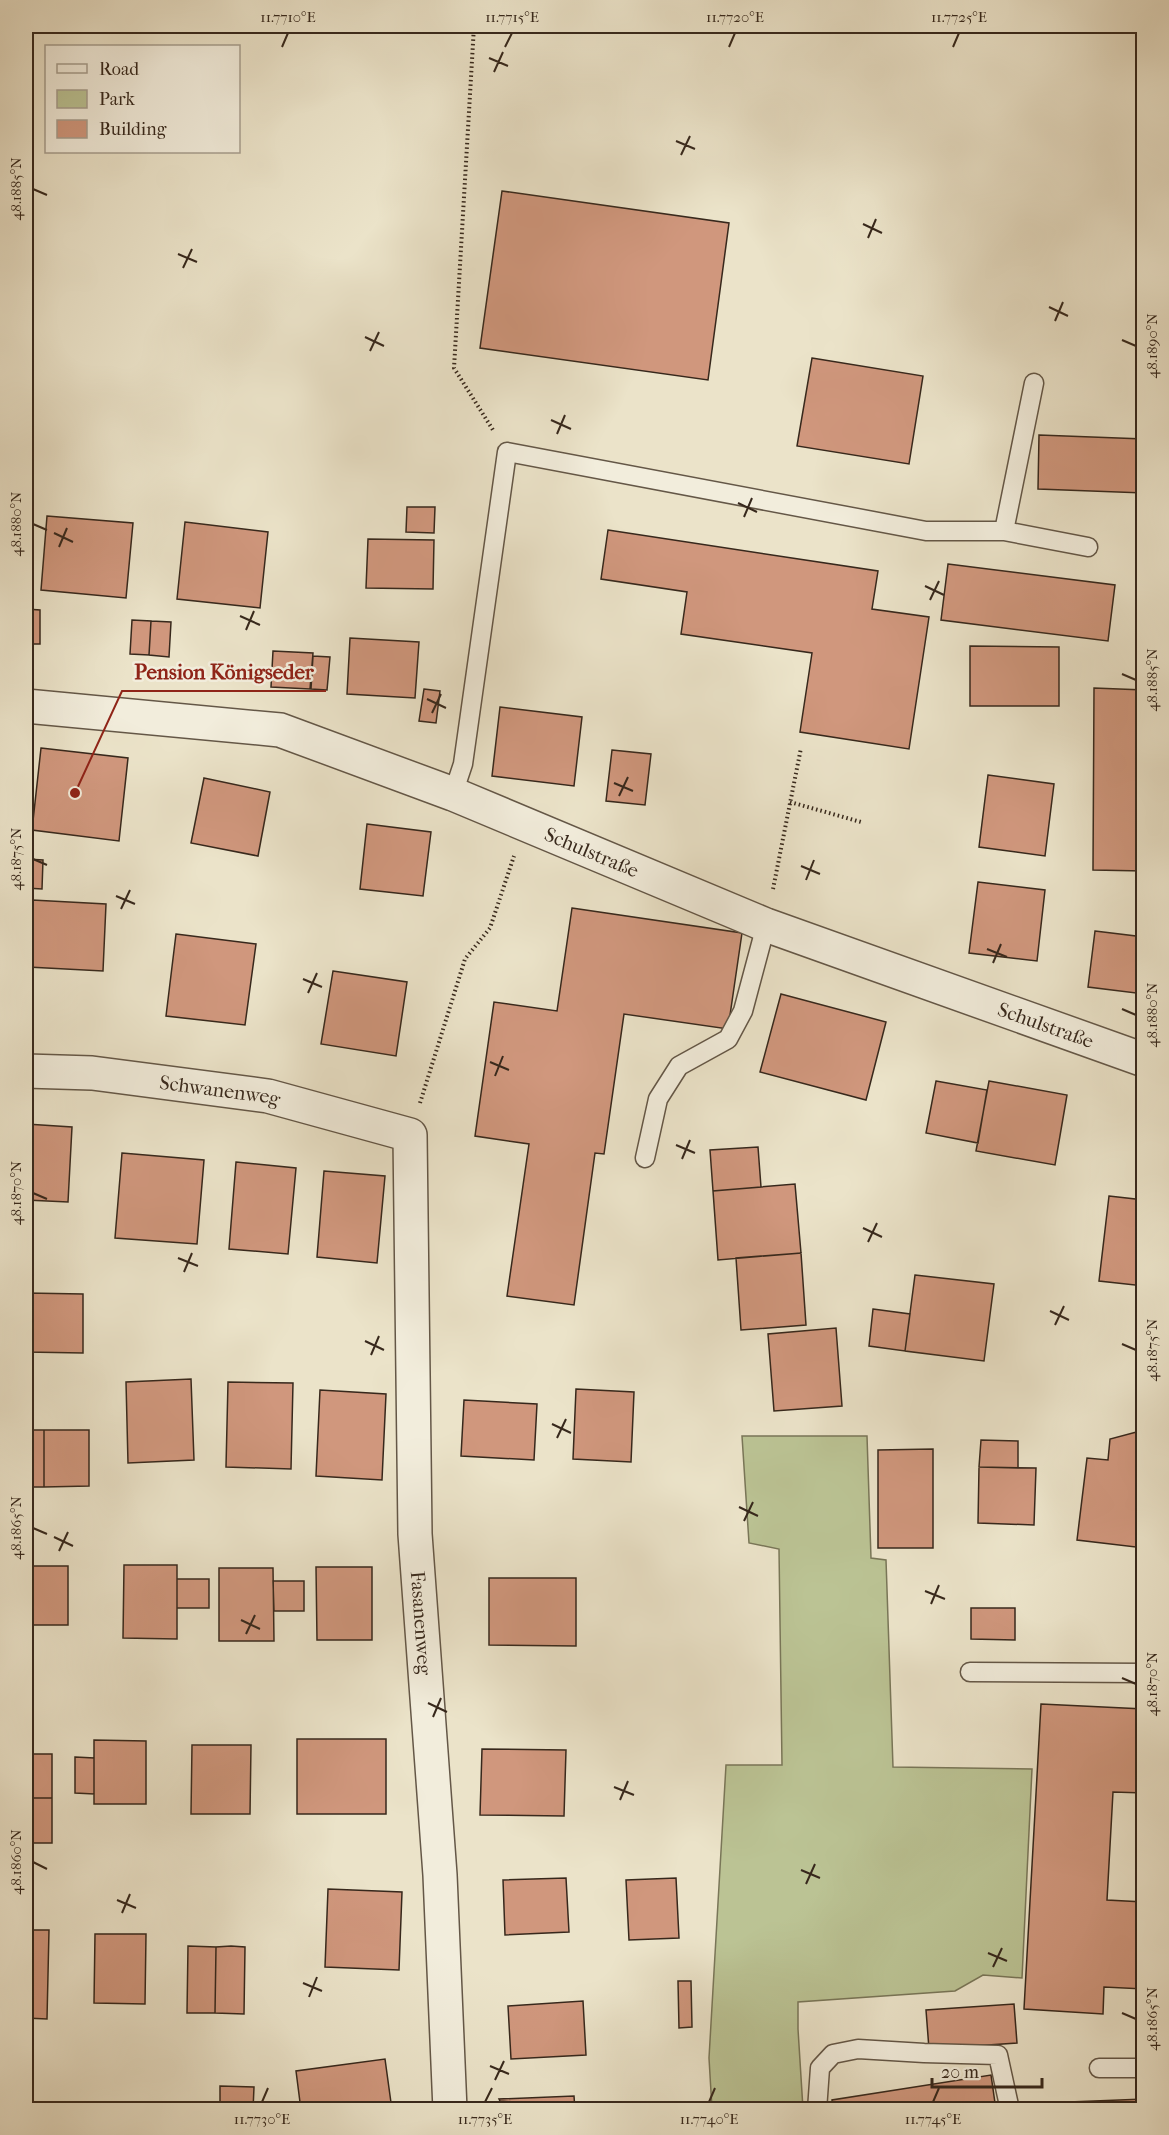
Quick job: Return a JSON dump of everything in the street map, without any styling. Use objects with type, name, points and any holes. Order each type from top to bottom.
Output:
[{"type":"street","name":"Schulstraße","points":[[26,706],[280,730],[453,794],[766,925],[1143,1060]]},
{"type":"street","name":"Schwanenweg","points":[[26,1071],[92,1073],[268,1095],[410,1135]]},
{"type":"street","name":"Fasanenweg","points":[[410,1135],[415,1534],[440,1875],[450,2109]]},
{"type":"lane","points":[[1004,531],[1034,383]]},
{"type":"lane","points":[[453,794],[463,764],[507,452],[926,531],[1004,531],[1088,547]]},
{"type":"lane","points":[[645,1158],[658,1099],[679,1066],[728,1039],[743,1011],[766,925]]},
{"type":"lane","points":[[970,1672],[1143,1673]]},
{"type":"lane","points":[[817,2109],[820,2068],[833,2054],[858,2049],[924,2054],[998,2055],[1010,2109]]},
{"type":"lane","points":[[1099,2068],[1143,2068]]},
{"type":"path","points":[[474,26],[454,368],[507,452]]},
{"type":"path","points":[[766,925],[801,748]]},
{"type":"path","points":[[790,802],[861,822]]},
{"type":"path","points":[[410,1135],[465,959],[490,928],[524,824]]},
{"type":"green space","points":[[742,1436],[867,1436],[871,1558],[886,1560],[893,1767],[1032,1769],[1022,1978],[983,1975],[955,1991],[798,2002],[803,2109],[712,2109],[709,2058],[726,1765],[782,1765],[779,1549],[749,1543]]},
{"type":"building","points":[[502,191],[729,223],[708,380],[480,348]]},
{"type":"building","points":[[812,358],[923,376],[909,464],[797,446]]},
{"type":"building","points":[[1039,435],[1144,439],[1144,493],[1038,489]]},
{"type":"building","points":[[407,507],[435,507],[434,533],[406,532]]},
{"type":"building","points":[[47,516],[133,523],[126,598],[41,590]]},
{"type":"building","points":[[185,522],[268,532],[260,608],[177,599]]},
{"type":"building","points":[[608,530],[878,571],[872,609],[929,617],[909,749],[800,732],[812,653],[681,634],[687,592],[601,579]]},
{"type":"building","points":[[368,539],[434,540],[433,589],[366,588]]},
{"type":"building","points":[[948,564],[1115,585],[1108,641],[941,620]]},
{"type":"building","points":[[26,609],[40,610],[40,644],[26,644]]},
{"type":"building","points":[[132,620],[151,621],[149,655],[130,654]]},
{"type":"building","points":[[151,621],[171,622],[169,657],[149,655]]},
{"type":"building","points":[[350,638],[419,642],[415,698],[347,694]]},
{"type":"building","points":[[970,646],[1059,647],[1059,706],[970,706]]},
{"type":"building","points":[[273,651],[313,653],[310,689],[271,687]]},
{"type":"building","points":[[313,656],[330,657],[327,690],[311,689]]},
{"type":"building","points":[[1094,688],[1144,690],[1144,871],[1093,870]]},
{"type":"building","points":[[424,689],[440,691],[436,723],[419,721]]},
{"type":"building","points":[[500,707],[582,717],[574,786],[492,776]]},
{"type":"building","points":[[41,748],[128,758],[119,841],[32,830]]},
{"type":"building","points":[[612,750],[651,754],[645,805],[606,801]]},
{"type":"building","points":[[988,775],[1054,784],[1045,856],[979,847]]},
{"type":"building","points":[[204,778],[270,792],[258,856],[191,843]]},
{"type":"building","points":[[367,824],[431,832],[423,896],[360,889]]},
{"type":"building","points":[[26,859],[43,860],[42,889],[26,888]]},
{"type":"building","points":[[978,882],[1045,890],[1037,961],[969,953]]},
{"type":"building","points":[[32,900],[106,904],[103,971],[28,967]]},
{"type":"building","points":[[572,908],[742,933],[728,1029],[624,1014],[604,1154],[595,1153],[574,1305],[507,1296],[529,1144],[475,1136],[494,1002],[557,1011]]},
{"type":"building","points":[[1095,931],[1144,937],[1144,994],[1088,987]]},
{"type":"building","points":[[176,934],[256,944],[245,1025],[166,1016]]},
{"type":"building","points":[[333,971],[407,982],[396,1056],[321,1044]]},
{"type":"building","points":[[781,994],[886,1022],[866,1100],[760,1072]]},
{"type":"building","points":[[936,1081],[987,1090],[978,1143],[926,1133]]},
{"type":"building","points":[[989,1081],[1067,1095],[1055,1165],[976,1151]]},
{"type":"building","points":[[26,1124],[72,1127],[68,1202],[26,1200]]},
{"type":"building","points":[[758,1147],[761,1187],[713,1191],[710,1150]]},
{"type":"building","points":[[122,1153],[204,1160],[197,1244],[115,1238]]},
{"type":"building","points":[[236,1162],[296,1168],[288,1254],[229,1249]]},
{"type":"building","points":[[324,1171],[385,1176],[377,1263],[317,1257]]},
{"type":"building","points":[[795,1184],[801,1253],[718,1260],[713,1191]]},
{"type":"building","points":[[1109,1196],[1144,1200],[1144,1286],[1099,1281]]},
{"type":"building","points":[[801,1253],[806,1325],[741,1330],[736,1258]]},
{"type":"building","points":[[915,1275],[994,1284],[984,1361],[905,1351]]},
{"type":"building","points":[[26,1293],[83,1294],[83,1353],[26,1352]]},
{"type":"building","points":[[873,1309],[910,1314],[905,1351],[869,1346]]},
{"type":"building","points":[[836,1328],[842,1406],[774,1411],[768,1334]]},
{"type":"building","points":[[191,1379],[194,1460],[128,1463],[126,1382]]},
{"type":"building","points":[[228,1382],[293,1383],[291,1469],[226,1467]]},
{"type":"building","points":[[576,1389],[634,1392],[631,1462],[573,1459]]},
{"type":"building","points":[[320,1390],[386,1394],[382,1480],[316,1476]]},
{"type":"building","points":[[464,1400],[537,1404],[534,1460],[461,1456]]},
{"type":"building","points":[[26,1430],[44,1430],[44,1487],[26,1487]]},
{"type":"building","points":[[44,1430],[89,1430],[89,1486],[44,1487]]},
{"type":"building","points":[[1144,1430],[1144,1548],[1077,1540],[1087,1458],[1108,1460],[1110,1439]]},
{"type":"building","points":[[981,1440],[1018,1441],[1018,1468],[979,1467]]},
{"type":"building","points":[[933,1449],[933,1548],[878,1548],[878,1450]]},
{"type":"building","points":[[979,1467],[1036,1468],[1034,1525],[978,1523]]},
{"type":"building","points":[[124,1565],[177,1565],[177,1639],[123,1638]]},
{"type":"building","points":[[26,1566],[68,1566],[68,1625],[26,1625]]},
{"type":"building","points":[[316,1567],[372,1567],[372,1640],[317,1640]]},
{"type":"building","points":[[219,1568],[273,1568],[274,1641],[219,1641]]},
{"type":"building","points":[[489,1578],[576,1578],[576,1646],[489,1645]]},
{"type":"building","points":[[177,1579],[209,1579],[209,1608],[177,1608]]},
{"type":"building","points":[[273,1581],[304,1581],[304,1611],[274,1611]]},
{"type":"building","points":[[971,1608],[1015,1608],[1015,1640],[971,1639]]},
{"type":"building","points":[[1041,1704],[1144,1709],[1144,1793],[1113,1792],[1107,1900],[1144,1902],[1144,1989],[1104,1987],[1103,2014],[1024,2009]]},
{"type":"building","points":[[297,1739],[386,1739],[386,1814],[297,1814]]},
{"type":"building","points":[[94,1740],[146,1741],[146,1804],[94,1804]]},
{"type":"building","points":[[192,1745],[251,1745],[250,1814],[191,1814]]},
{"type":"building","points":[[482,1749],[566,1750],[564,1816],[480,1815]]},
{"type":"building","points":[[26,1754],[52,1754],[52,1798],[26,1798]]},
{"type":"building","points":[[75,1757],[94,1758],[94,1794],[75,1793]]},
{"type":"building","points":[[26,1798],[52,1798],[52,1843],[26,1843]]},
{"type":"building","points":[[566,1878],[569,1932],[505,1935],[503,1880]]},
{"type":"building","points":[[676,1878],[679,1938],[629,1940],[626,1880]]},
{"type":"building","points":[[328,1889],[402,1892],[399,1970],[325,1967]]},
{"type":"building","points":[[26,1930],[49,1930],[47,2019],[26,2018]]},
{"type":"building","points":[[95,1934],[146,1934],[145,2004],[94,2003]]},
{"type":"building","points":[[188,1946],[216,1947],[215,2013],[187,2013]]},
{"type":"building","points":[[216,1947],[245,1947],[244,2014],[215,2013]]},
{"type":"building","points":[[678,1981],[691,1981],[692,2027],[679,2028]]},
{"type":"building","points":[[583,2001],[586,2055],[511,2059],[508,2006]]},
{"type":"building","points":[[1014,2004],[1017,2043],[929,2049],[926,2010]]},
{"type":"building","points":[[385,2059],[392,2110],[301,2110],[296,2071]]},
{"type":"building","points":[[991,2075],[996,2110],[833,2110],[832,2100]]},
{"type":"building","points":[[220,2086],[254,2087],[253,2110],[220,2110]]},
{"type":"building","points":[[574,2096],[575,2110],[542,2110],[542,2104],[500,2101],[499,2099]]},
{"type":"building","points":[[1144,2099],[1144,2110],[1044,2110],[1044,2103]]},
{"type":"building","points":[[500,2101],[542,2104],[542,2110],[500,2110]]},
{"type":"place","name":"Pension Königseder","points":[[75,793]]}]
